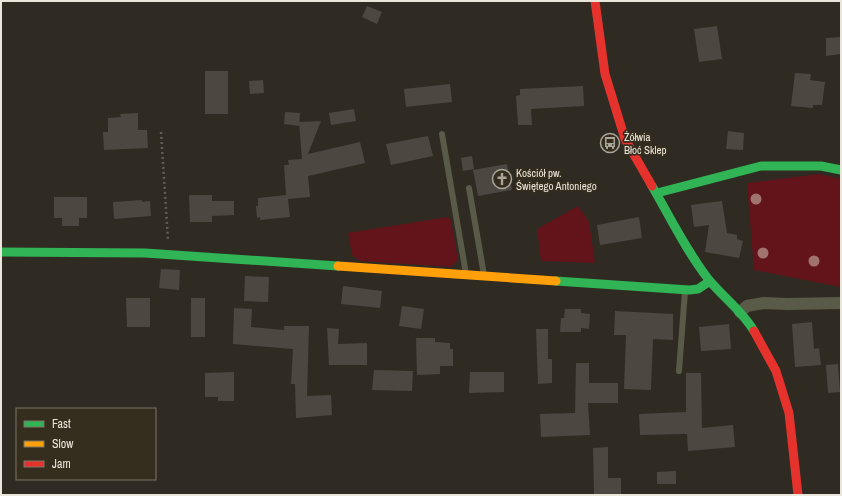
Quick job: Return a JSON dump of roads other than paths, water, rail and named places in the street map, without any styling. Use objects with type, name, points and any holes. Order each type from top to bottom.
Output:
[{"type":"street","points":[[595,1],[605,74],[625,140],[693,257],[710,281],[740,312],[762,345],[776,371],[789,413],[798,495]]},
{"type":"street","points":[[657,193],[761,166],[821,166],[841,170]]},
{"type":"street","points":[[1,252],[124,252],[685,290],[698,289],[710,281]]},
{"type":"street","points":[[740,312],[747,306],[764,303],[841,303]]},
{"type":"lane","points":[[442,134],[466,275]]},
{"type":"lane","points":[[470,188],[484,276]]},
{"type":"lane","points":[[679,371],[685,290]]},
{"type":"place","name":"Żółwia Błoć Sklep","points":[[610,143]]},
{"type":"place","name":"Kościół pw. Świętego Antoniego","points":[[502,179]]}]
